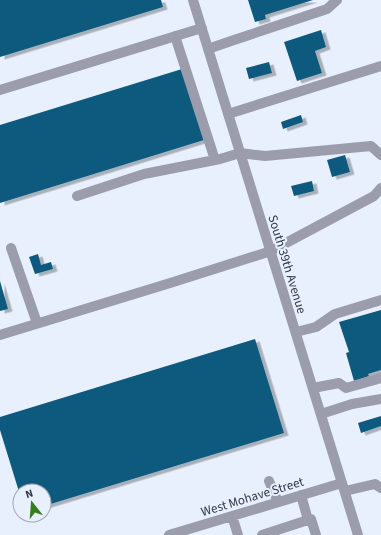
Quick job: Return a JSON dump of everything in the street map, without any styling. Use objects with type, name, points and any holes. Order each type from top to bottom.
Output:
[{"type":"street","name":"South 39th Avenue","points":[[193,0],[358,535]]},
{"type":"street","points":[[208,49],[327,10],[338,0]]},
{"type":"street","points":[[0,90],[202,28]]},
{"type":"street","points":[[175,36],[215,160]]},
{"type":"street","points":[[228,114],[381,66]]},
{"type":"street","points":[[77,196],[144,174],[215,160],[240,153],[265,156],[371,146],[381,155]]},
{"type":"street","points":[[0,335],[270,251],[374,196],[381,188]]},
{"type":"street","points":[[11,248],[37,323]]},
{"type":"street","points":[[296,332],[316,327],[335,314],[381,300]]},
{"type":"street","points":[[313,388],[339,383],[346,388],[381,378]]},
{"type":"street","points":[[321,414],[352,404],[381,399]]},
{"type":"street","points":[[269,481],[278,502]]},
{"type":"street","name":"West Mohave Street","points":[[169,535],[301,495],[343,487],[375,484],[381,488]]},
{"type":"street","points":[[301,495],[308,520]]},
{"type":"street","points":[[232,516],[238,535]]},
{"type":"street","points":[[262,535],[311,519],[316,535]]},
{"type":"building","points":[[0,0],[161,0],[163,7],[0,57]]},
{"type":"building","points":[[248,0],[313,0],[265,15],[266,19],[255,22]]},
{"type":"building","points":[[321,30],[326,47],[315,51],[322,73],[297,81],[284,42]]},
{"type":"building","points":[[269,62],[272,73],[249,79],[246,68]]},
{"type":"building","points":[[182,69],[204,140],[0,203],[0,125]]},
{"type":"building","points":[[301,115],[303,122],[283,129],[281,122]]},
{"type":"building","points":[[345,155],[350,172],[332,177],[327,160]]},
{"type":"building","points":[[312,181],[314,191],[294,196],[291,186]]},
{"type":"building","points":[[38,254],[41,265],[51,262],[53,269],[35,274],[29,257]]},
{"type":"building","points":[[0,281],[8,309],[0,311]]},
{"type":"building","points":[[381,310],[381,370],[368,374],[369,376],[354,381],[346,353],[349,352],[339,322]]},
{"type":"building","points":[[255,339],[284,433],[52,504],[52,483],[16,483],[0,430],[0,417]]},
{"type":"building","points":[[381,416],[381,426],[361,433],[358,423]]}]
